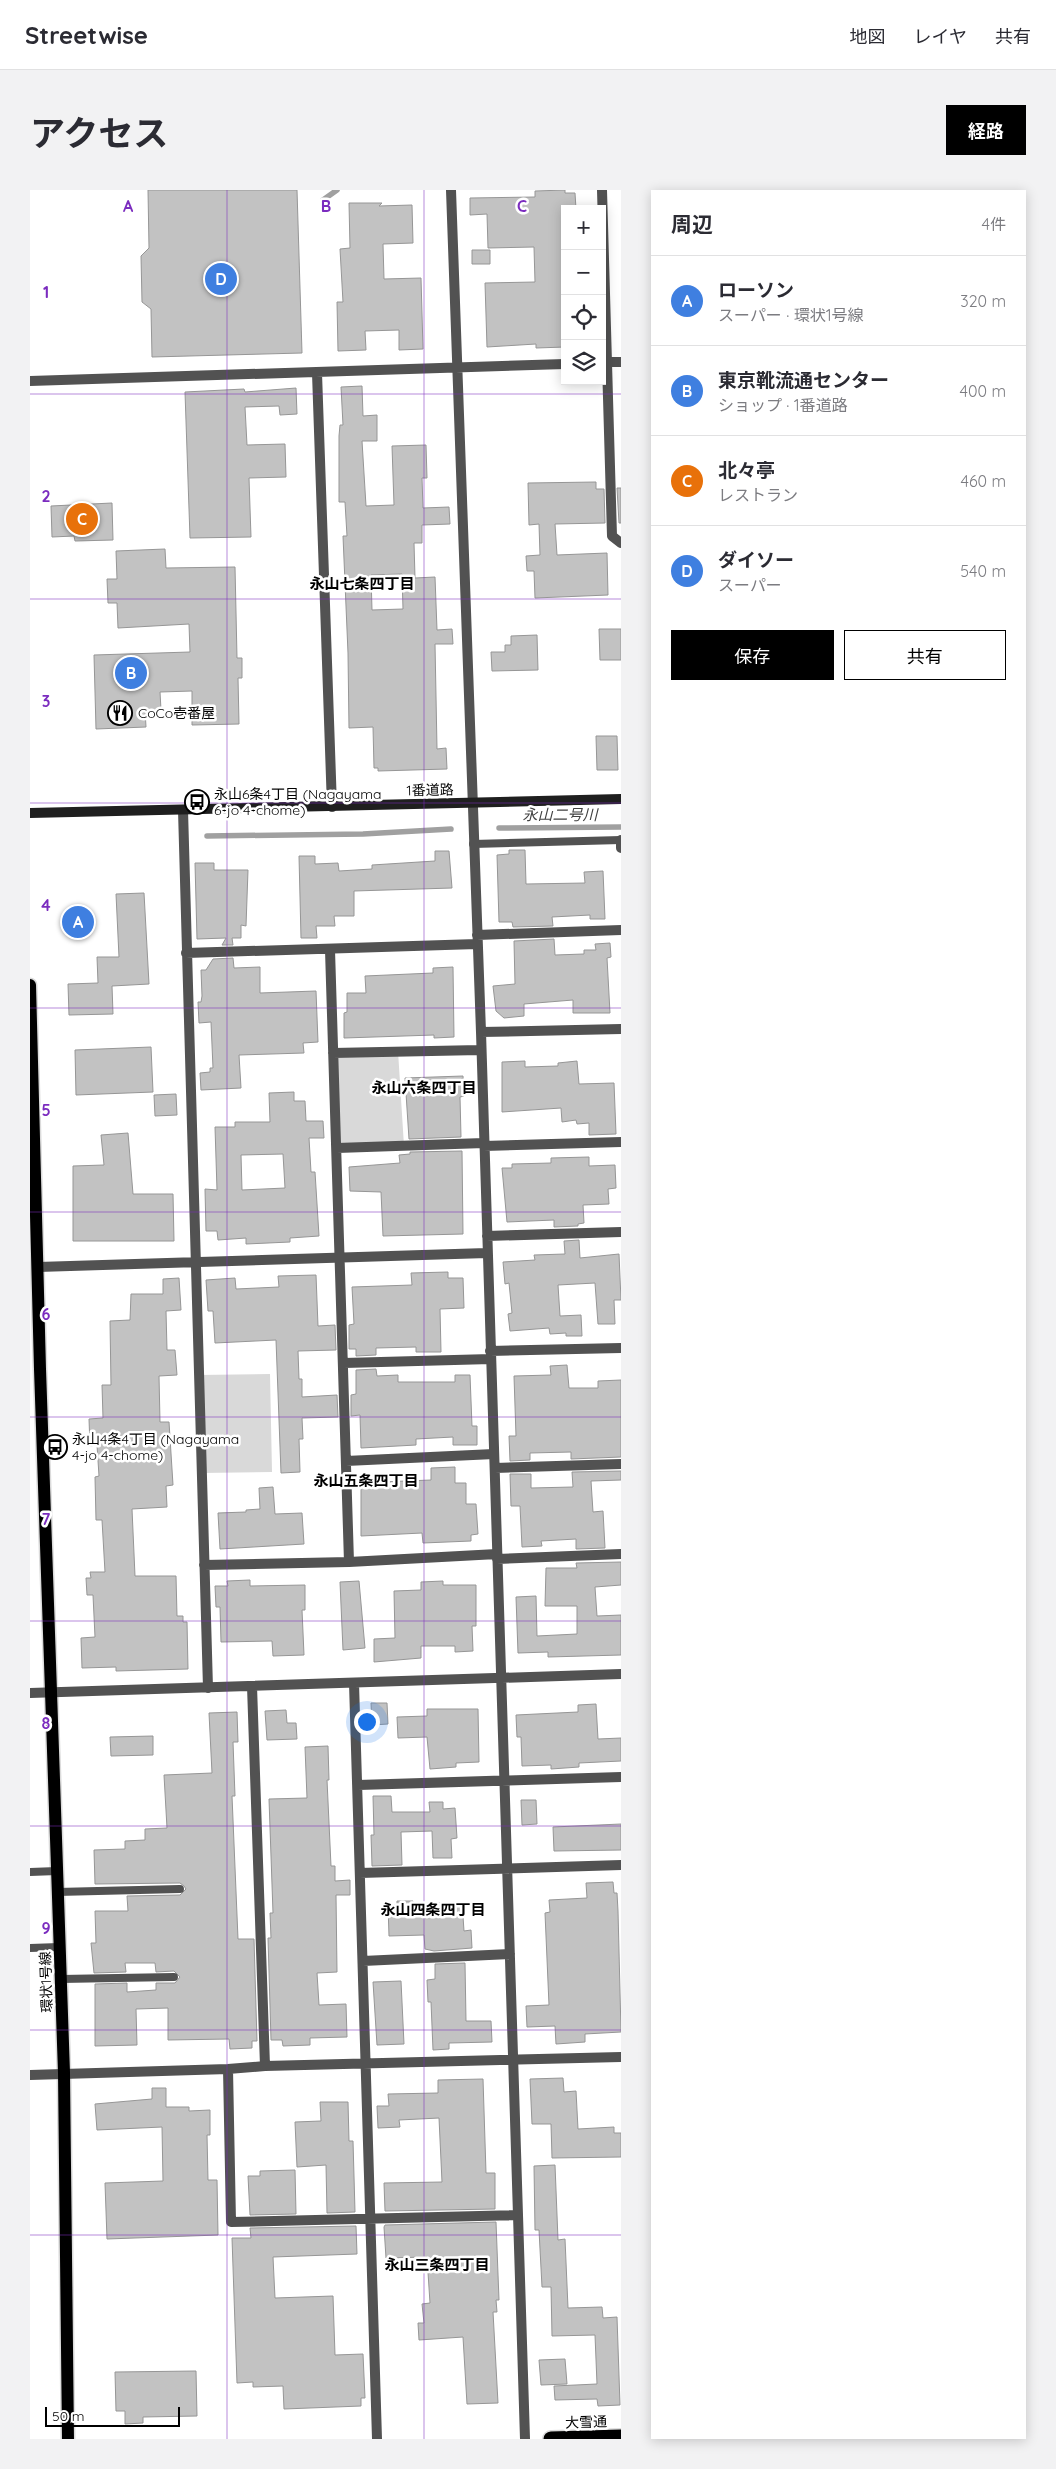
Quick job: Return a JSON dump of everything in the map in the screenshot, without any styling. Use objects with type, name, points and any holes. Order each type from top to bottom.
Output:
[{"type":"highway","name":"大雪通","points":[[551,2439],[621,2437]]},
{"type":"main road","name":"環状1号線","points":[[30,985],[33,1163],[38,1267],[35,1369],[50,1693],[64,2073],[68,2439]]},
{"type":"street","points":[[451,190],[471,803],[481,1032],[480,1050],[525,2439]]},
{"type":"street","points":[[602,190],[605,340]]},
{"type":"street","points":[[606,362],[621,362]]},
{"type":"street","points":[[30,381],[457,369],[561,364]]},
{"type":"street","points":[[317,373],[332,806]]},
{"type":"street","points":[[606,385],[612,536],[621,544]]},
{"type":"street","name":"1番道路","points":[[30,813],[621,799]]},
{"type":"street","points":[[183,810],[208,1688]]},
{"type":"street","points":[[621,840],[621,848]]},
{"type":"street","points":[[186,953],[330,950],[621,930]]},
{"type":"street","points":[[330,950],[349,1562]]},
{"type":"street","points":[[481,1032],[621,1029]]},
{"type":"street","points":[[333,1053],[480,1050]]},
{"type":"street","points":[[337,1148],[621,1142]]},
{"type":"street","points":[[487,1236],[621,1232]]},
{"type":"street","points":[[38,1267],[488,1253]]},
{"type":"street","points":[[344,1363],[621,1348]]},
{"type":"street","points":[[346,1461],[494,1454]]},
{"type":"street","points":[[495,1468],[621,1464]]},
{"type":"street","points":[[204,1565],[621,1554]]},
{"type":"street","points":[[30,1693],[621,1674]]},
{"type":"street","points":[[354,1683],[377,2439]]},
{"type":"street","points":[[252,1686],[265,2066]]},
{"type":"street","points":[[358,1785],[621,1777]]},
{"type":"street","points":[[360,1873],[621,1865]]},
{"type":"street","points":[[363,1961],[510,1954]]},
{"type":"street","points":[[30,2075],[228,2069],[265,2066],[621,2057]]},
{"type":"street","points":[[228,2069],[231,2222],[518,2214]]},
{"type":"lane","points":[[473,844],[621,840]]},
{"type":"lane","points":[[30,1872],[57,1872]]},
{"type":"lane","points":[[57,1892],[180,1889]]},
{"type":"lane","points":[[30,1948],[59,1947]]},
{"type":"lane","points":[[61,1979],[174,1977]]},
{"type":"shaded area","points":[[398,1051],[404,1146],[337,1148],[333,1053]]},
{"type":"shaded area","points":[[270,1374],[272,1472],[201,1473],[198,1375]]},
{"type":"building","points":[[148,190],[297,190],[302,353],[152,357],[151,309],[142,302],[141,256],[149,248]]},
{"type":"building","points":[[565,190],[565,193],[575,193],[576,205],[561,205],[561,347],[536,348],[536,344],[487,347],[485,283],[535,282],[534,247],[488,248],[487,214],[470,215],[470,198],[535,197],[535,191]]},
{"type":"building","points":[[349,203],[382,203],[379,206],[412,205],[413,243],[383,244],[384,279],[421,278],[423,349],[399,350],[399,330],[365,331],[366,350],[338,351],[337,302],[343,302],[340,249],[350,248]]},
{"type":"building","points":[[472,250],[490,250],[490,264],[472,264]]},
{"type":"building","points":[[362,386],[363,416],[377,415],[377,441],[362,441],[366,506],[394,505],[392,446],[426,445],[427,478],[422,478],[423,508],[449,507],[450,524],[422,525],[422,543],[414,543],[415,578],[435,577],[437,630],[452,629],[453,644],[435,644],[437,749],[446,748],[447,769],[378,771],[378,768],[374,768],[373,727],[349,728],[343,536],[347,536],[345,502],[339,502],[339,436],[340,425],[343,425],[341,387]],"holes":[[[402,574],[403,609],[372,610],[371,575]]]},
{"type":"building","points":[[296,388],[297,414],[280,415],[279,406],[245,407],[247,445],[285,444],[286,477],[249,478],[251,537],[190,538],[185,392],[244,389],[245,392]]},
{"type":"building","points":[[596,482],[596,489],[604,489],[605,523],[555,524],[557,555],[607,553],[608,595],[535,598],[534,571],[527,571],[526,556],[540,555],[539,524],[529,525],[528,483]]},
{"type":"building","points":[[617,488],[621,488],[621,523],[619,523]]},
{"type":"building","points":[[112,503],[113,540],[75,541],[74,536],[52,537],[51,506]]},
{"type":"building","points":[[165,549],[166,568],[235,567],[237,658],[242,658],[242,678],[238,678],[239,724],[192,725],[192,691],[160,692],[161,710],[145,710],[146,727],[96,729],[94,655],[190,652],[189,624],[118,628],[117,603],[108,603],[107,579],[117,579],[116,551]]},
{"type":"building","points":[[599,629],[621,629],[621,660],[600,660]]},
{"type":"building","points":[[537,635],[538,670],[492,671],[491,652],[505,652],[505,645],[511,645],[511,636]]},
{"type":"building","points":[[596,736],[617,736],[618,770],[597,770]]},
{"type":"building","points":[[509,850],[525,850],[526,884],[585,883],[584,872],[603,871],[605,919],[590,919],[590,915],[552,917],[553,926],[513,927],[512,922],[499,922],[497,855],[509,854]]},
{"type":"building","points":[[435,851],[449,851],[452,888],[354,891],[354,916],[334,916],[335,926],[316,926],[317,938],[301,938],[299,856],[315,856],[315,864],[338,863],[339,871],[372,869],[372,865],[435,861]]},
{"type":"building","points":[[195,863],[214,863],[214,870],[248,870],[246,926],[241,925],[241,938],[232,938],[233,945],[222,945],[226,938],[197,939]]},
{"type":"building","points":[[144,893],[149,984],[112,986],[113,1014],[69,1015],[68,984],[98,983],[97,957],[119,957],[116,894]]},
{"type":"building","points":[[554,939],[555,955],[584,954],[584,950],[596,950],[595,944],[610,943],[611,957],[607,958],[610,1013],[573,1013],[573,1000],[524,1004],[524,1016],[504,1018],[496,1011],[493,986],[515,984],[514,941]]},
{"type":"building","points":[[233,958],[234,968],[260,967],[260,993],[316,991],[318,1042],[303,1043],[304,1053],[239,1055],[241,1088],[201,1090],[200,1073],[210,1072],[210,1068],[213,1068],[211,1022],[199,1023],[198,1002],[201,1002],[202,996],[201,970],[206,970],[213,959]]},
{"type":"building","points":[[453,967],[454,1037],[434,1038],[434,1035],[344,1038],[344,1013],[347,1012],[347,993],[366,993],[365,976],[433,973],[433,968]]},
{"type":"building","points":[[151,1047],[153,1092],[76,1095],[75,1050]]},
{"type":"building","points":[[525,1061],[525,1067],[558,1066],[558,1063],[577,1061],[579,1084],[614,1083],[616,1134],[589,1135],[589,1123],[577,1124],[576,1120],[562,1122],[561,1108],[502,1112],[502,1062]]},
{"type":"building","points":[[463,1076],[464,1096],[460,1097],[461,1137],[409,1139],[405,1078]]},
{"type":"building","points":[[294,1092],[294,1101],[305,1101],[306,1121],[323,1121],[324,1138],[309,1138],[311,1172],[315,1172],[319,1236],[290,1238],[290,1242],[246,1244],[246,1238],[218,1240],[217,1231],[206,1231],[205,1189],[217,1190],[215,1127],[235,1127],[235,1122],[270,1122],[269,1093]],"holes":[[[283,1154],[285,1188],[242,1190],[241,1155]]]},
{"type":"building","points":[[176,1094],[177,1115],[155,1116],[154,1095]]},
{"type":"building","points":[[128,1133],[133,1194],[173,1194],[174,1241],[73,1241],[73,1166],[104,1165],[101,1135]]},
{"type":"building","points":[[462,1151],[463,1234],[383,1236],[381,1192],[350,1191],[349,1167],[400,1163],[399,1155],[410,1154],[410,1152]]},
{"type":"building","points":[[589,1157],[589,1166],[615,1165],[616,1188],[608,1189],[609,1204],[583,1205],[584,1223],[578,1224],[578,1226],[554,1227],[554,1220],[507,1222],[502,1168],[512,1168],[512,1164],[551,1163],[551,1158]]},
{"type":"building","points":[[579,1240],[580,1258],[619,1254],[621,1300],[614,1300],[615,1324],[598,1324],[595,1283],[558,1285],[560,1316],[581,1315],[582,1336],[566,1336],[566,1333],[550,1334],[549,1328],[510,1331],[508,1314],[512,1313],[509,1283],[505,1284],[503,1262],[535,1260],[534,1255],[565,1254],[564,1241]]},
{"type":"building","points":[[448,1272],[448,1278],[463,1278],[464,1308],[440,1309],[441,1352],[416,1352],[416,1347],[376,1348],[376,1355],[356,1356],[356,1349],[349,1349],[349,1325],[354,1324],[352,1287],[412,1285],[411,1273]]},
{"type":"building","points":[[316,1275],[318,1326],[335,1325],[336,1350],[298,1351],[299,1379],[302,1379],[302,1397],[337,1395],[338,1417],[302,1418],[303,1439],[299,1439],[300,1472],[281,1473],[276,1340],[215,1343],[213,1311],[208,1311],[206,1280],[235,1278],[236,1289],[279,1287],[278,1276]]},
{"type":"building","points":[[179,1278],[181,1310],[166,1311],[167,1350],[175,1350],[177,1375],[159,1376],[160,1422],[169,1422],[173,1485],[166,1486],[167,1507],[132,1509],[135,1576],[176,1576],[177,1616],[183,1616],[183,1622],[187,1622],[188,1669],[116,1671],[116,1667],[82,1668],[81,1638],[95,1637],[93,1595],[87,1595],[86,1578],[91,1578],[90,1572],[105,1572],[102,1520],[96,1520],[95,1477],[99,1476],[97,1445],[90,1446],[89,1419],[103,1418],[102,1385],[111,1385],[110,1321],[130,1320],[131,1294],[163,1294],[163,1279]]},
{"type":"building","points":[[567,1365],[569,1388],[598,1388],[598,1381],[621,1380],[621,1457],[571,1459],[571,1452],[530,1453],[530,1460],[510,1461],[509,1436],[516,1436],[514,1376],[551,1375],[550,1366]]},
{"type":"building","points":[[376,1369],[377,1376],[398,1375],[398,1382],[455,1382],[455,1375],[470,1375],[472,1426],[477,1426],[477,1445],[453,1445],[453,1437],[416,1439],[416,1445],[361,1448],[360,1415],[351,1416],[351,1395],[356,1394],[356,1370]]},
{"type":"building","points":[[455,1467],[455,1483],[466,1483],[466,1504],[476,1504],[478,1534],[471,1535],[471,1541],[423,1543],[422,1533],[361,1536],[361,1475],[381,1474],[381,1482],[431,1480],[431,1468]]},
{"type":"building","points":[[621,1471],[621,1480],[591,1481],[593,1512],[603,1511],[605,1548],[576,1549],[576,1539],[541,1541],[542,1546],[522,1547],[520,1506],[511,1506],[510,1474],[531,1474],[531,1488],[573,1487],[572,1472]]},
{"type":"building","points":[[273,1487],[275,1514],[302,1513],[304,1544],[220,1549],[218,1513],[246,1512],[246,1510],[260,1509],[259,1488]]},
{"type":"building","points":[[621,1562],[621,1585],[595,1587],[597,1616],[621,1615],[621,1655],[548,1657],[548,1652],[518,1653],[516,1597],[536,1596],[537,1636],[577,1634],[577,1606],[545,1606],[546,1568],[577,1568],[576,1563]]},
{"type":"building","points":[[250,1580],[250,1586],[305,1585],[305,1610],[302,1610],[304,1655],[273,1656],[272,1641],[221,1642],[220,1607],[216,1607],[215,1586],[228,1586],[227,1581]]},
{"type":"building","points":[[359,1581],[365,1648],[343,1650],[340,1582]]},
{"type":"building","points":[[443,1581],[443,1585],[476,1585],[476,1626],[472,1626],[473,1651],[455,1652],[455,1646],[421,1646],[421,1658],[374,1662],[374,1639],[395,1638],[394,1591],[421,1590],[421,1582]]},
{"type":"building","points":[[371,1703],[387,1703],[388,1724],[372,1725]]},
{"type":"building","points":[[596,1704],[598,1739],[621,1738],[621,1761],[579,1763],[579,1767],[551,1769],[551,1765],[522,1766],[521,1737],[517,1737],[516,1715],[578,1712],[578,1705]]},
{"type":"building","points":[[427,1709],[478,1709],[479,1762],[456,1763],[456,1767],[430,1769],[427,1737],[398,1738],[397,1717],[427,1716]]},
{"type":"building","points":[[286,1710],[287,1723],[296,1723],[297,1739],[267,1740],[265,1711]]},
{"type":"building","points":[[237,1712],[238,1742],[233,1742],[235,1796],[232,1796],[238,1939],[254,1939],[257,2041],[252,2041],[252,2048],[230,2049],[229,2039],[168,2040],[168,2008],[136,2009],[137,2045],[95,2046],[95,1984],[127,1983],[127,1992],[156,1990],[156,1983],[175,1983],[180,1977],[174,1971],[156,1972],[155,1963],[125,1963],[126,1972],[94,1973],[91,1943],[96,1943],[95,1911],[128,1911],[127,1896],[180,1895],[186,1889],[180,1883],[95,1884],[94,1850],[125,1849],[125,1841],[145,1840],[145,1829],[167,1828],[164,1775],[212,1773],[209,1713]]},
{"type":"building","points":[[153,1736],[153,1755],[111,1756],[110,1737]]},
{"type":"building","points":[[328,1746],[329,1780],[327,1780],[331,1866],[335,1866],[335,1881],[350,1880],[350,1895],[336,1895],[337,1972],[317,1973],[319,2005],[346,2004],[347,2037],[310,2038],[310,2045],[283,2046],[282,2040],[271,2040],[268,1938],[271,1938],[270,1913],[273,1913],[269,1799],[307,1798],[305,1747]]},
{"type":"building","points":[[373,1796],[391,1796],[392,1812],[430,1812],[429,1802],[443,1802],[443,1809],[455,1808],[457,1838],[451,1839],[452,1858],[433,1858],[432,1831],[401,1832],[402,1865],[372,1866],[371,1835],[374,1835]]},
{"type":"building","points":[[521,1800],[536,1800],[537,1824],[522,1825]]},
{"type":"building","points":[[621,1824],[621,1850],[554,1851],[553,1827]]},
{"type":"building","points":[[613,1882],[614,1893],[617,1893],[618,1911],[621,2032],[585,2034],[585,2042],[556,2044],[555,2026],[527,2027],[526,2006],[549,2005],[545,1913],[550,1912],[549,1900],[587,1898],[586,1883]]},
{"type":"building","points":[[397,1901],[413,1901],[413,1904],[462,1902],[464,1931],[471,1930],[472,1948],[434,1951],[425,1949],[424,1935],[389,1936],[388,1905],[397,1905]]},
{"type":"building","points":[[465,1963],[466,2021],[491,2021],[492,2042],[449,2043],[449,2049],[433,2050],[431,2002],[428,2002],[427,1980],[435,1979],[435,1964]]},
{"type":"building","points":[[401,1981],[404,2044],[377,2045],[373,1982]]},
{"type":"building","points":[[563,2078],[564,2092],[576,2091],[578,2129],[614,2127],[614,2133],[621,2133],[621,2157],[552,2158],[551,2124],[532,2124],[530,2079]]},
{"type":"building","points":[[483,2079],[486,2173],[495,2173],[495,2209],[385,2211],[384,2183],[442,2182],[439,2118],[399,2120],[400,2127],[378,2128],[377,2106],[389,2106],[388,2094],[438,2093],[438,2080]]},
{"type":"building","points":[[152,2088],[166,2088],[166,2107],[189,2107],[189,2111],[210,2110],[210,2135],[207,2135],[208,2180],[217,2180],[218,2235],[107,2239],[105,2183],[163,2181],[162,2127],[97,2130],[95,2104],[152,2099]]},
{"type":"building","points":[[320,2102],[348,2102],[349,2141],[353,2141],[355,2212],[327,2213],[326,2165],[297,2167],[295,2122],[321,2121]]},
{"type":"building","points":[[555,2165],[558,2240],[565,2239],[568,2308],[602,2307],[603,2318],[617,2317],[620,2405],[598,2406],[597,2399],[555,2400],[554,2386],[597,2384],[595,2335],[552,2336],[551,2287],[542,2287],[539,2230],[535,2230],[534,2166]]},
{"type":"building","points":[[295,2170],[296,2214],[250,2215],[248,2176],[260,2176],[260,2171]]},
{"type":"building","points":[[496,2222],[499,2300],[496,2300],[497,2312],[493,2312],[498,2403],[467,2404],[463,2337],[419,2340],[418,2323],[424,2323],[422,2304],[430,2303],[427,2257],[386,2258],[384,2227],[385,2225]]},
{"type":"building","points":[[356,2226],[357,2254],[273,2257],[275,2298],[333,2296],[335,2355],[363,2354],[365,2398],[361,2398],[361,2406],[284,2409],[283,2386],[253,2387],[253,2382],[237,2383],[232,2238],[251,2238],[250,2228]]},
{"type":"building","points":[[565,2359],[567,2384],[541,2385],[539,2360]]},
{"type":"building","points":[[196,2371],[197,2416],[143,2417],[143,2423],[125,2424],[125,2411],[116,2411],[115,2372]]},
{"type":"waterway","points":[[323,200],[337,190]]},
{"type":"waterway","name":"永山二号川","points":[[499,828],[621,827]]},
{"type":"waterway","name":"永山二号川","points":[[207,836],[363,834],[451,829]]},
{"type":"place","name":"ダイソー","points":[[221,279]]},
{"type":"place","name":"北々亭","points":[[82,519]]},
{"type":"place","name":"東京靴流通センター","points":[[131,673]]},
{"type":"place","name":"CoCo壱番屋","points":[[120,713]]},
{"type":"place","name":"永山6条4丁目 (Nagayama 6-jo 4-chome)","points":[[197,802]]},
{"type":"place","name":"ローソン","points":[[78,922]]},
{"type":"place","name":"永山4条4丁目 (Nagayama 4-jo 4-chome)","points":[[55,1447]]},
{"type":"district","name":"永山七条四丁目","points":[[362,584]]},
{"type":"district","name":"永山六条四丁目","points":[[424,1088]]},
{"type":"district","name":"永山五条四丁目","points":[[366,1481]]},
{"type":"district","name":"永山四条四丁目","points":[[433,1910]]},
{"type":"district","name":"永山三条四丁目","points":[[437,2265]]}]
